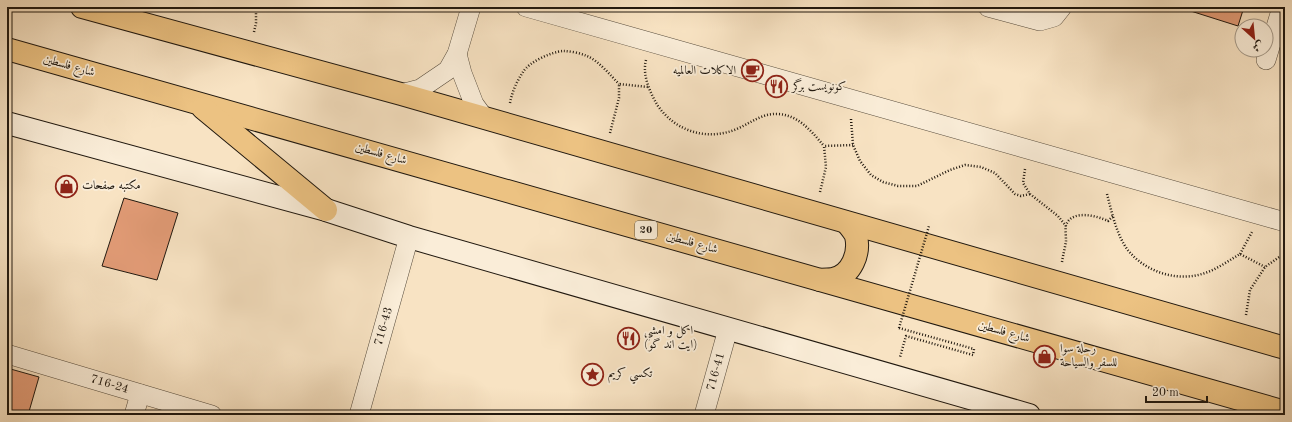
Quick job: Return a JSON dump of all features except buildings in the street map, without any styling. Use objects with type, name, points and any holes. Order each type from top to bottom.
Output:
[{"type":"main road","points":[[82,7],[401,94],[1285,348]]},
{"type":"main road","name":"شارع فلسطين","points":[[7,49],[1285,412]]},
{"type":"main road","points":[[196,102],[326,210]]},
{"type":"main road","points":[[820,280],[834,279],[846,272],[855,261],[858,248],[855,234],[847,223]]},
{"type":"street","points":[[401,94],[420,89],[448,70],[457,54],[471,7]]},
{"type":"street","points":[[526,7],[1285,222]]},
{"type":"street","points":[[988,7],[1040,21],[1054,17],[1062,7]]},
{"type":"street","points":[[1266,60],[1282,7]]},
{"type":"street","points":[[457,54],[474,104],[495,121]]},
{"type":"street","points":[[7,123],[326,210],[409,237],[1029,415]]},
{"type":"street","name":"716-43","points":[[359,415],[409,237]]},
{"type":"street","name":"716-41","points":[[704,415],[728,329]]},
{"type":"street","name":"716-24","points":[[7,354],[212,415]]},
{"type":"street","points":[[134,415],[140,394]]},
{"type":"path","points":[[249,52],[256,23],[256,7]]},
{"type":"path","points":[[650,42],[645,64],[648,87],[654,100],[665,115],[686,130],[717,135],[739,128],[755,118],[769,114],[779,114],[802,122],[824,146],[826,167],[815,213]]},
{"type":"path","points":[[495,121],[512,94],[523,70],[548,54],[563,51],[588,56],[601,66],[619,84],[648,87]]},
{"type":"path","points":[[604,153],[620,98],[619,84]]},
{"type":"path","points":[[856,101],[850,121],[853,145],[860,161],[871,175],[883,182],[898,186],[917,186],[950,170],[965,165],[981,167],[995,173],[1015,194],[1021,196],[1030,194]]},
{"type":"path","points":[[824,146],[853,145]]},
{"type":"path","points":[[1031,150],[1024,170],[1023,183],[1030,194],[1058,216],[1066,226]]},
{"type":"path","points":[[1107,194],[1119,233],[1127,249],[1139,261],[1152,269],[1170,276],[1202,274],[1220,267],[1240,254],[1250,236],[1258,214]]},
{"type":"path","points":[[1058,283],[1066,240],[1066,226],[1070,220],[1085,214],[1099,216],[1108,221],[1113,216]]},
{"type":"path","points":[[906,336],[973,355],[974,349],[899,328],[929,226]]},
{"type":"path","points":[[1243,336],[1250,290],[1265,267],[1285,253]]},
{"type":"path","points":[[1240,254],[1265,267]]},
{"type":"place","name":"الاكلات العالميه","points":[[752,71]]},
{"type":"place","name":"كونويست برگر","points":[[777,87]]},
{"type":"place","name":"مكتبه صفحات","points":[[67,186]]},
{"type":"place","name":"اكل و امشي (ايت اند گو)","points":[[629,338]]},
{"type":"place","name":"رحلة سوا للسفر والسياحة","points":[[1044,356]]},
{"type":"place","name":"تكسي كريم","points":[[592,374]]}]
